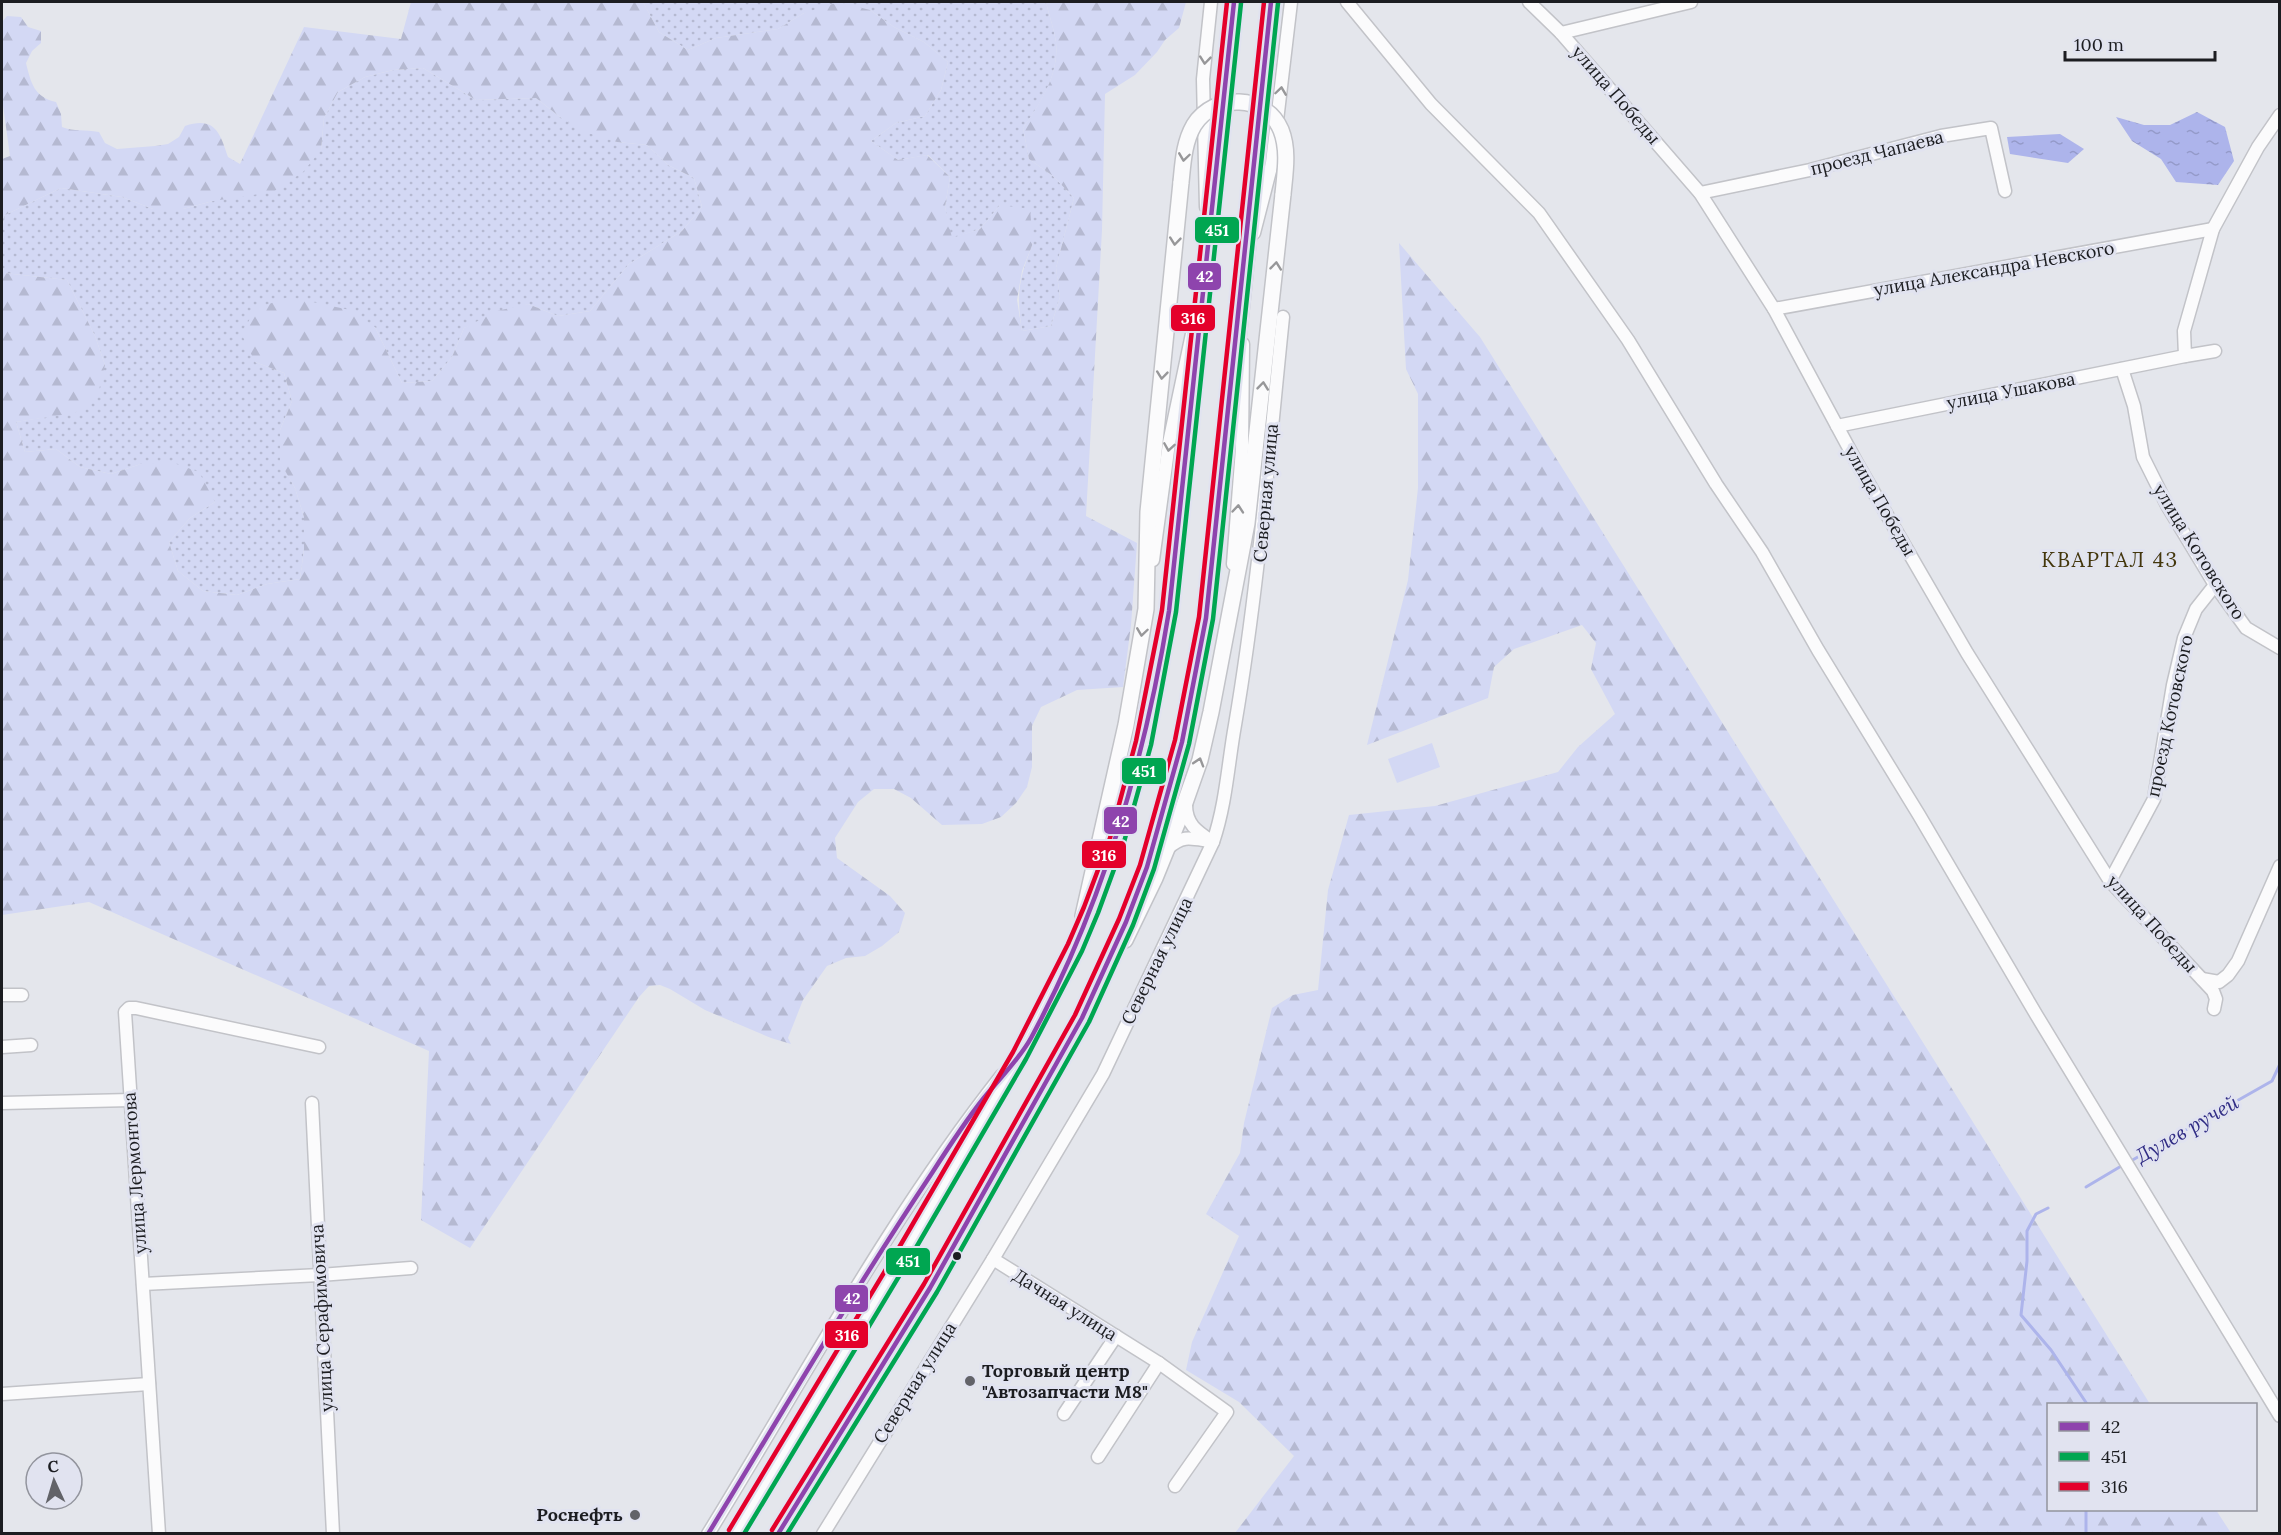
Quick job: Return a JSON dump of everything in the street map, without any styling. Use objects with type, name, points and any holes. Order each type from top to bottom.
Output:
[{"type":"highway","points":[[735,1533],[896,1269],[1029,1041],[1078,939],[1106,872],[1134,780],[1158,680],[1176,556],[1234,2]]},
{"type":"highway","points":[[778,1533],[930,1288],[1082,1018],[1098,987],[1147,867],[1171,785],[1192,694],[1206,618],[1242,292],[1270,2]]},
{"type":"main road","points":[[1078,939],[1126,725],[1146,609],[1148,512],[1187,139],[1195,123],[1206,111],[1220,104],[1237,101],[1264,109],[1274,118],[1281,129],[1286,161],[1255,467],[1247,523],[1200,760],[1168,848],[1134,924],[1098,987]]},
{"type":"street","points":[[1207,262],[1203,79],[1211,2]]},
{"type":"street","points":[[1244,272],[1272,163],[1291,2]]},
{"type":"street","points":[[1347,2],[1431,104],[1539,213],[1628,340],[1716,484],[1762,552],[2037,1016],[2280,1416]]},
{"type":"street","name":"улица Победы","points":[[1529,2],[1561,33],[1700,193],[1774,309],[1837,426],[1967,653],[2110,881],[2213,991],[2216,999],[2214,1009]]},
{"type":"street","points":[[1561,33],[1692,2]]},
{"type":"street","points":[[2184,356],[2184,331],[2213,228],[2258,147],[2280,115]]},
{"type":"street","name":"проезд Чапаева","points":[[1700,193],[1810,170],[1941,136],[1991,128],[2005,191]]},
{"type":"street","name":"улица Александра Невского","points":[[1774,309],[2213,228]]},
{"type":"street","points":[[1146,609],[1169,443],[1188,348],[1204,287]]},
{"type":"street","points":[[1229,610],[1242,449],[1242,292]]},
{"type":"street","name":"Северная улица","points":[[823,1533],[993,1259],[1102,1074],[1213,842],[1221,820],[1229,754],[1250,639],[1283,316]]},
{"type":"street","name":"улица Ушакова","points":[[1837,426],[2215,351]]},
{"type":"street","name":"улица Котовского","points":[[2122,369],[2134,406],[2143,457],[2168,507],[2216,585],[2246,628],[2280,648]]},
{"type":"street","name":"проезд Котовского","points":[[2110,881],[2154,799],[2184,638],[2196,609],[2216,585]]},
{"type":"street","points":[[1185,802],[1186,817],[1194,829],[1213,842]]},
{"type":"street","points":[[1168,848],[1177,840],[1187,838],[1213,842]]},
{"type":"street","points":[[2202,979],[2219,982],[2228,975],[2238,961],[2280,866]]},
{"type":"street","points":[[2,995],[22,995]]},
{"type":"street","name":"улица Лермонтова","points":[[159,1533],[125,1012],[129,1008],[320,1047]]},
{"type":"street","points":[[708,1533],[858,1286],[932,1172],[979,1104],[1029,1041]]},
{"type":"street","points":[[2,1047],[32,1045]]},
{"type":"street","points":[[2,1103],[131,1100]]},
{"type":"street","name":"улица Серафимовича","points":[[312,1104],[333,1533]]},
{"type":"street","name":"Дачная улица","points":[[993,1259],[1159,1363],[1227,1412],[1175,1486]]},
{"type":"street","points":[[143,1284],[411,1268]]},
{"type":"street","points":[[1064,1414],[1116,1336]]},
{"type":"street","points":[[1098,1457],[1159,1363]]},
{"type":"street","points":[[2,1394],[149,1384]]},
{"type":"green space","points":[[411,2],[643,2],[659,32],[688,50],[716,38],[778,29],[804,13],[839,2],[870,10],[894,27],[924,42],[948,62],[941,90],[925,116],[896,123],[871,141],[898,160],[927,155],[950,177],[945,207],[952,238],[980,229],[1000,205],[1030,209],[1033,243],[1022,271],[1017,300],[1022,331],[1051,326],[1060,297],[1056,268],[1074,198],[1053,176],[1029,159],[1023,128],[1042,98],[1055,66],[1056,42],[1046,2],[1186,2],[1179,28],[1165,40],[1135,75],[1105,94],[1102,230],[1086,516],[1137,543],[1131,625],[1123,687],[1077,690],[1041,707],[1032,726],[1032,767],[1027,787],[1016,803],[1001,817],[982,824],[942,825],[911,798],[894,789],[874,789],[858,802],[835,838],[837,858],[890,896],[905,913],[899,932],[865,956],[846,958],[827,966],[803,1000],[788,1038],[791,1044],[705,1010],[670,989],[660,985],[649,986],[639,997],[470,1248],[421,1220],[429,1051],[89,902],[2,915],[2,262],[4,273],[67,280],[95,336],[105,365],[98,394],[75,413],[16,422],[25,452],[56,449],[80,467],[111,474],[141,464],[171,462],[199,472],[215,502],[190,518],[169,542],[178,571],[203,591],[237,595],[267,584],[300,579],[304,549],[304,517],[295,488],[280,462],[280,430],[292,401],[284,373],[255,362],[241,333],[257,308],[289,297],[350,310],[375,327],[402,383],[432,381],[452,357],[464,328],[497,311],[528,304],[558,316],[590,311],[629,264],[682,231],[702,207],[694,178],[668,165],[647,145],[617,142],[585,132],[560,117],[536,98],[476,100],[423,68],[393,70],[365,77],[338,92],[324,118],[321,150],[303,172],[273,192],[213,201],[183,209],[153,209],[122,197],[61,188],[5,215],[2,228],[2,159],[10,156],[2,98],[2,22],[7,16],[21,17],[28,27],[41,31],[41,43],[32,51],[26,63],[32,83],[38,93],[56,102],[61,114],[62,127],[99,132],[105,143],[117,149],[168,144],[179,137],[185,126],[203,123],[215,129],[228,157],[240,164],[304,27],[401,39]]},
{"type":"green space","points":[[643,2],[1046,2],[1056,42],[1055,66],[1042,99],[1023,128],[1029,159],[1053,176],[1074,198],[1056,268],[1060,297],[1051,326],[1022,331],[1019,306],[1020,286],[1033,243],[1000,205],[980,229],[951,239],[945,207],[950,177],[928,155],[898,160],[871,141],[896,123],[925,116],[941,90],[948,62],[924,42],[894,27],[870,10],[804,13],[778,29],[716,38],[688,50],[659,32]]},
{"type":"green space","points":[[423,68],[476,100],[536,98],[560,117],[617,142],[647,145],[668,165],[694,178],[702,207],[682,231],[629,264],[590,311],[558,316],[528,304],[464,328],[452,357],[432,381],[402,383],[375,327],[255,362],[284,373],[292,401],[280,430],[280,461],[295,488],[304,517],[304,549],[300,579],[267,584],[237,595],[203,591],[178,571],[169,542],[190,518],[215,502],[141,464],[111,474],[80,467],[56,449],[25,452],[16,422],[76,412],[105,365],[95,336],[67,280],[4,273],[1,244],[5,215],[61,188],[122,197],[153,209],[183,209],[213,201],[321,150],[324,118],[338,92],[365,77],[393,70]]},
{"type":"green space","points":[[1399,243],[1480,337],[2149,1403],[2047,1403],[2047,1511],[2217,1511],[2231,1533],[1235,1533],[1294,1456],[1239,1402],[1186,1370],[1192,1342],[1239,1236],[1206,1214],[1240,1153],[1244,1123],[1272,1008],[1293,995],[1318,990],[1328,890],[1349,815],[1435,806],[1558,772],[1578,747],[1615,714],[1591,669],[1596,643],[1582,625],[1514,649],[1494,667],[1488,698],[1367,745],[1408,580],[1418,488],[1418,394],[1406,369]]},
{"type":"green space","points":[[1432,743],[1440,767],[1397,783],[1388,759]]},
{"type":"water","points":[[2197,112],[2225,127],[2234,161],[2218,185],[2176,182],[2161,159],[2132,141],[2116,117],[2144,125],[2170,125]]},
{"type":"water","points":[[2060,134],[2084,149],[2068,163],[2010,154],[2007,137]]},
{"type":"waterway","name":"Дулев ручей","points":[[2129,1162],[2272,1081],[2280,1064]]},
{"type":"waterway","name":"Дулев ручей","points":[[2086,1187],[2123,1165]]},
{"type":"waterway","name":"Дулев ручей","points":[[2048,1208],[2036,1214],[2027,1231],[2027,1261],[2021,1315],[2051,1350],[2086,1403]]},
{"type":"waterway","name":"Дулев ручей","points":[[2086,1511],[2086,1534]]},
{"type":"transit line","name":"316","points":[[729,1530],[897,1251],[1013,1052],[1068,944],[1110,838],[1136,741],[1162,610],[1227,2]]},
{"type":"transit line","name":"42","points":[[708,1534],[903,1217],[969,1117],[1031,1038],[1057,988],[1100,883],[1134,776],[1169,611],[1234,2]]},
{"type":"transit line","name":"316","points":[[772,1530],[924,1284],[1075,1015],[1119,919],[1140,865],[1175,740],[1199,617],[1264,2]]},
{"type":"transit line","name":"42","points":[[778,1534],[930,1288],[1082,1018],[1126,922],[1147,867],[1182,742],[1206,618],[1271,2]]},
{"type":"transit line","name":"451","points":[[744,1534],[910,1258],[1026,1059],[1082,951],[1124,842],[1151,745],[1176,612],[1241,3]]},
{"type":"transit line","name":"451","points":[[787,1534],[937,1292],[1089,1022],[1133,925],[1154,869],[1189,744],[1213,619],[1278,3]]},
{"type":"place","name":"Торговый центр \"Автозапчасти М8\"","points":[[970,1381]]},
{"type":"place","name":"Роснефть","points":[[635,1515]]},
{"type":"district","name":"КВАРТАЛ 43","points":[[2110,560]]}]
